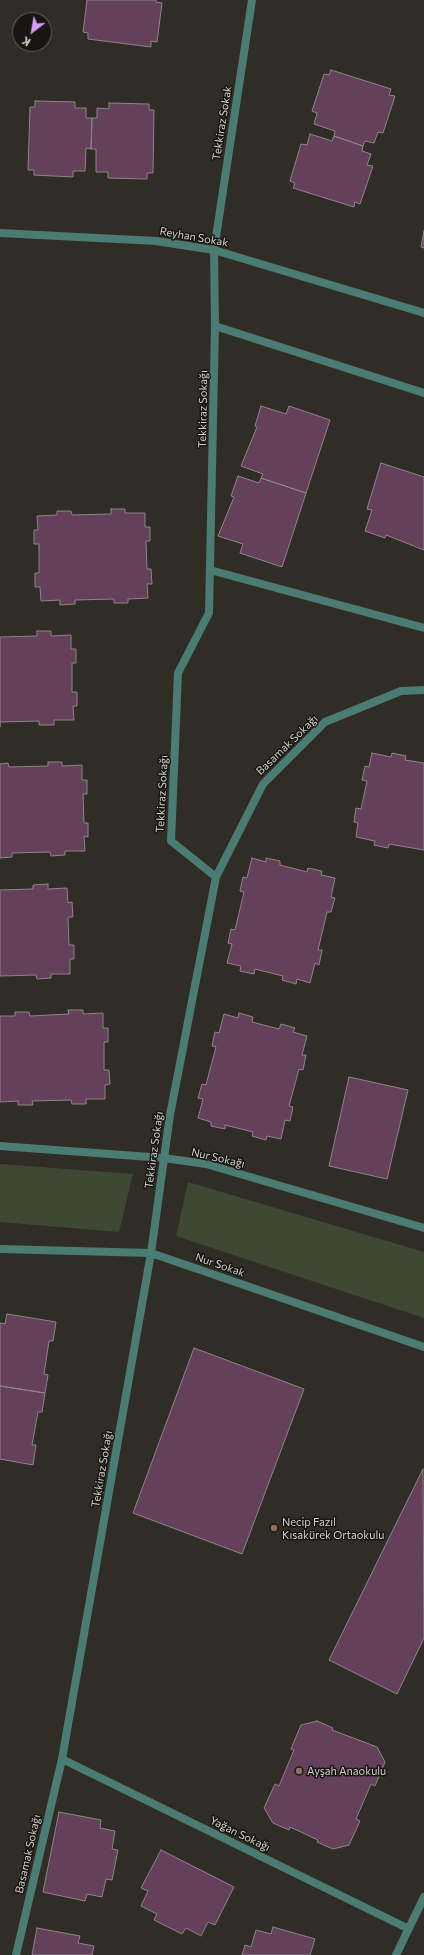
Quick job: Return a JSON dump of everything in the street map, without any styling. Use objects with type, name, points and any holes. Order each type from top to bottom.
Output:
[{"type":"street","name":"Tekkiraz Sokak","points":[[214,250],[252,0]]},
{"type":"street","name":"Reyhan Sokak","points":[[0,233],[156,241],[214,250],[424,313]]},
{"type":"street","name":"Tekkiraz Sokağı","points":[[62,1759],[151,1253],[170,1115],[216,876],[171,841],[178,673],[209,613],[216,326],[214,250]]},
{"type":"street","points":[[216,326],[424,392]]},
{"type":"street","points":[[210,570],[424,628]]},
{"type":"street","name":"Basamak Sokağı","points":[[216,876],[263,784],[325,722],[401,691],[424,690]]},
{"type":"street","name":"Nur Sokağı","points":[[0,1146],[164,1158],[206,1164],[424,1228]]},
{"type":"street","name":"Nur Sokak","points":[[0,1249],[151,1253],[424,1347]]},
{"type":"street","name":"Basamak Sokağı","points":[[16,1955],[62,1759]]},
{"type":"street","name":"Yağan Sokağı","points":[[62,1759],[409,1929]]},
{"type":"street","points":[[396,1955],[424,1897]]},
{"type":"green space","points":[[0,1164],[133,1174],[119,1232],[0,1222]]},
{"type":"green space","points":[[188,1182],[424,1252],[424,1318],[176,1236]]},
{"type":"building","points":[[87,0],[156,0],[156,2],[162,3],[157,42],[151,41],[151,47],[88,39],[88,33],[83,32]]},
{"type":"building","points":[[331,70],[391,89],[389,95],[395,96],[383,133],[378,132],[374,143],[365,141],[363,146],[334,136],[335,131],[314,124],[317,113],[312,111],[324,74],[329,75]]},
{"type":"building","points":[[35,101],[75,102],[75,108],[86,108],[86,118],[92,118],[91,149],[86,148],[85,171],[73,171],[73,177],[34,175],[34,170],[28,170],[30,107],[35,107]]},
{"type":"building","points":[[109,103],[149,104],[149,110],[154,110],[153,173],[147,173],[147,179],[108,178],[108,172],[96,172],[96,149],[91,149],[92,118],[97,118],[97,108],[109,109]]},
{"type":"building","points":[[310,134],[332,141],[334,136],[363,146],[362,151],[371,154],[367,165],[373,166],[360,204],[355,202],[354,207],[293,188],[295,183],[290,181],[301,144],[307,145]]},
{"type":"building","points":[[424,231],[424,248],[421,247]]},
{"type":"building","points":[[261,406],[286,414],[289,406],[330,420],[306,493],[261,478],[263,474],[241,466],[257,427],[255,426]]},
{"type":"building","points":[[381,463],[424,477],[424,550],[386,535],[385,538],[365,531],[372,510],[367,509]]},
{"type":"building","points":[[238,476],[259,483],[261,478],[306,493],[282,567],[240,553],[243,544],[218,536],[234,497],[231,496]]},
{"type":"building","points":[[111,509],[125,509],[125,513],[145,513],[145,527],[150,527],[150,541],[146,541],[147,569],[151,569],[152,584],[147,584],[148,598],[128,599],[128,603],[114,603],[114,599],[75,600],[75,604],[60,605],[60,600],[41,601],[40,587],[35,587],[35,573],[39,573],[39,544],[34,544],[34,530],[38,530],[37,516],[57,515],[57,511],[71,511],[72,515],[111,514]]},
{"type":"building","points":[[37,631],[51,631],[51,636],[71,635],[71,649],[76,649],[76,663],[72,663],[72,692],[77,692],[77,706],[73,706],[74,720],[54,720],[54,725],[39,725],[39,721],[0,722],[0,637],[37,636]]},
{"type":"building","points":[[372,753],[391,757],[392,753],[406,756],[405,760],[424,763],[424,850],[389,844],[388,848],[374,845],[375,841],[356,837],[358,823],[354,822],[356,808],[361,809],[367,781],[362,780],[365,766],[369,767]]},
{"type":"building","points":[[48,762],[62,762],[62,766],[82,765],[82,780],[87,780],[87,794],[83,794],[84,823],[88,823],[88,837],[84,836],[85,851],[65,851],[65,855],[51,856],[50,852],[12,853],[12,857],[0,858],[0,764],[8,763],[9,767],[48,766]]},
{"type":"building","points":[[252,858],[266,862],[266,858],[280,861],[280,865],[307,872],[308,868],[322,871],[321,875],[335,878],[331,897],[335,898],[331,912],[327,912],[318,950],[322,950],[319,965],[315,963],[310,983],[297,979],[296,984],[282,980],[283,976],[255,969],[254,974],[240,971],[241,966],[227,963],[232,944],[228,943],[231,929],[235,930],[244,892],[240,891],[243,877],[247,878]]},
{"type":"building","points":[[48,884],[48,889],[67,888],[68,903],[72,902],[73,917],[68,917],[69,945],[74,945],[74,959],[70,959],[70,974],[51,974],[51,978],[37,979],[36,975],[0,976],[0,890],[33,889],[33,885]]},
{"type":"building","points":[[68,1010],[83,1010],[83,1014],[103,1013],[103,1028],[108,1028],[108,1042],[104,1042],[104,1070],[109,1070],[110,1084],[105,1085],[105,1099],[86,1099],[86,1104],[72,1104],[71,1100],[32,1101],[33,1105],[18,1105],[18,1101],[0,1102],[0,1016],[15,1016],[15,1012],[29,1012],[30,1016],[69,1014]]},
{"type":"building","points":[[239,1013],[253,1017],[252,1022],[279,1029],[281,1024],[295,1028],[293,1032],[307,1036],[302,1055],[306,1055],[303,1070],[299,1069],[289,1106],[293,1107],[290,1121],[285,1120],[281,1139],[267,1136],[266,1140],[252,1136],[253,1132],[225,1125],[225,1129],[211,1126],[211,1122],[198,1118],[203,1099],[198,1098],[202,1084],[206,1085],[216,1047],[212,1046],[215,1032],[219,1033],[224,1014],[238,1018]]},
{"type":"building","points":[[349,1077],[408,1090],[387,1179],[329,1166]]},
{"type":"building","points":[[7,1314],[56,1322],[53,1341],[49,1341],[44,1374],[48,1375],[45,1393],[0,1386],[0,1323],[5,1324]]},
{"type":"building","points":[[194,1348],[304,1389],[242,1554],[133,1513]]},
{"type":"building","points":[[0,1386],[45,1393],[42,1412],[38,1412],[32,1445],[36,1445],[33,1465],[0,1459]]},
{"type":"building","points":[[423,1469],[424,1638],[397,1694],[329,1660]]},
{"type":"building","points":[[317,1721],[333,1728],[332,1730],[377,1747],[385,1762],[375,1786],[371,1784],[356,1819],[360,1821],[349,1845],[333,1849],[290,1827],[289,1830],[273,1823],[264,1808],[275,1784],[279,1786],[294,1750],[291,1749],[301,1725]]},
{"type":"building","points":[[59,1812],[101,1820],[100,1828],[115,1831],[112,1849],[118,1850],[112,1880],[106,1879],[102,1897],[87,1894],[85,1901],[43,1892]]},
{"type":"building","points":[[161,1850],[234,1887],[215,1925],[208,1922],[201,1936],[186,1928],[182,1934],[154,1920],[157,1914],[141,1906],[148,1891],[141,1888]]},
{"type":"building","points":[[273,1927],[315,1939],[310,1955],[242,1955],[245,1945],[251,1947],[256,1930],[271,1934]]},
{"type":"building","points":[[37,1928],[80,1936],[78,1943],[94,1946],[92,1955],[32,1955]]},
{"type":"place","name":"Necip Fazıl Kısakürek Ortaokulu","points":[[274,1528]]},
{"type":"place","name":"Ayşah Anaokulu","points":[[299,1771]]}]
